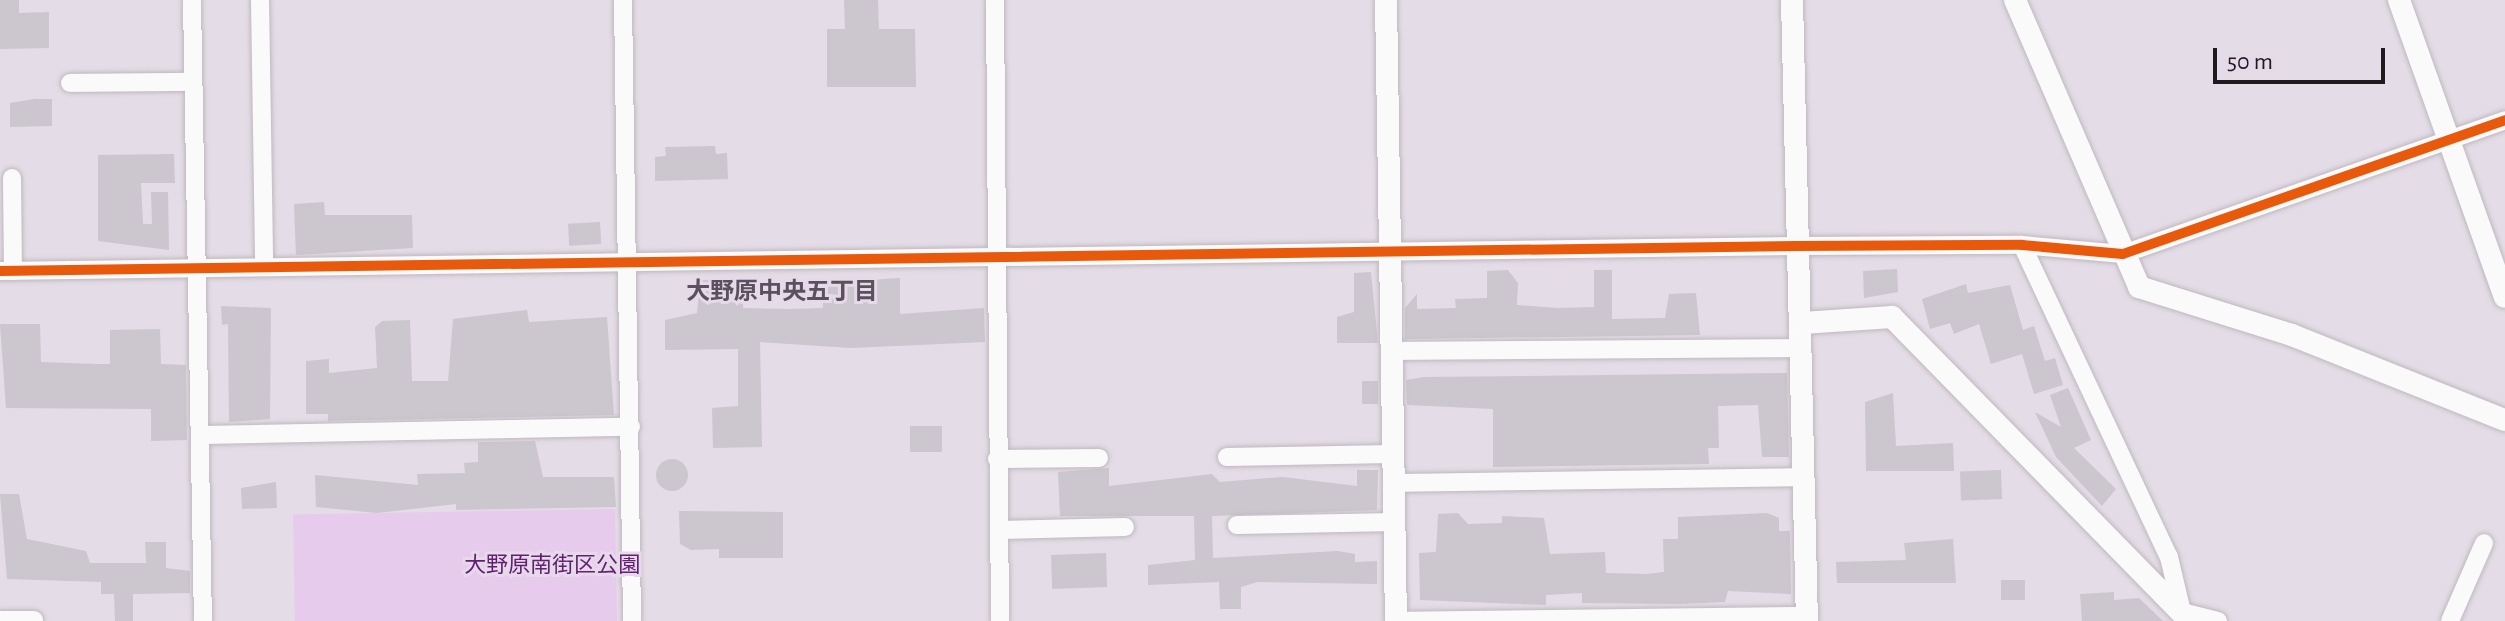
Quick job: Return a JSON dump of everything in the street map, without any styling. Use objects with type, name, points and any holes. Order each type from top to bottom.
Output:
[{"type":"street","points":[[192,0],[203,621]]},
{"type":"street","points":[[260,0],[264,267]]},
{"type":"street","points":[[623,0],[632,621]]},
{"type":"street","points":[[995,0],[1000,621]]},
{"type":"street","points":[[1386,0],[1396,621],[1807,619],[1792,0]]},
{"type":"street","points":[[2015,0],[2139,287],[2292,335],[2505,420]]},
{"type":"street","points":[[2399,0],[2505,297]]},
{"type":"street","points":[[70,83],[193,82]]},
{"type":"street","points":[[12,178],[6,271],[1796,246],[2022,245],[2123,254],[2505,120]]},
{"type":"street","points":[[2022,245],[2169,557],[2184,618]]},
{"type":"street","points":[[1802,323],[1892,317],[2184,618],[2218,621]]},
{"type":"street","points":[[1391,351],[1801,348]]},
{"type":"street","points":[[200,435],[631,427]]},
{"type":"street","points":[[1227,457],[1392,454]]},
{"type":"street","points":[[997,459],[1099,458]]},
{"type":"street","points":[[1393,483],[1805,477]]},
{"type":"street","points":[[1237,525],[1394,522]]},
{"type":"street","points":[[999,530],[1125,527]]},
{"type":"street","points":[[2450,621],[2484,543]]},
{"type":"street","points":[[0,620],[34,620]]},
{"type":"green space","name":"大野原南街区公園","points":[[615,509],[617,621],[295,621],[293,515]]},
{"type":"building","points":[[0,0],[19,0],[19,13],[49,12],[49,48],[0,49]]},
{"type":"building","points":[[844,0],[878,0],[879,29],[915,29],[916,87],[827,87],[827,29],[845,29]]},
{"type":"building","points":[[52,99],[52,126],[10,127],[10,103]]},
{"type":"building","points":[[715,146],[716,154],[727,153],[728,179],[655,181],[655,157],[666,156],[665,147]]},
{"type":"building","points":[[174,154],[175,183],[141,183],[143,224],[152,224],[151,192],[168,192],[169,250],[98,241],[98,155]]},
{"type":"building","points":[[324,202],[325,215],[412,215],[413,248],[296,255],[294,204]]},
{"type":"building","points":[[600,222],[601,244],[569,246],[568,224]]},
{"type":"building","points":[[1897,269],[1898,292],[1864,298],[1863,271]]},
{"type":"building","points":[[1508,270],[1518,283],[1517,305],[1557,308],[1594,307],[1594,270],[1612,270],[1612,319],[1665,318],[1669,294],[1696,293],[1700,335],[1405,339],[1405,308],[1417,294],[1417,309],[1456,308],[1455,299],[1487,298],[1487,271]]},
{"type":"building","points":[[1371,272],[1378,343],[1337,343],[1337,317],[1354,312],[1354,273]]},
{"type":"building","points":[[900,278],[900,314],[984,308],[985,342],[851,348],[760,342],[762,447],[713,448],[712,408],[738,406],[738,349],[665,350],[665,320],[697,313],[700,280],[743,281],[743,308],[788,309],[823,308],[822,283]]},
{"type":"building","points":[[1966,284],[1968,293],[2010,285],[2023,330],[2034,326],[2045,361],[2055,358],[2063,385],[2034,394],[2022,354],[1991,364],[1979,324],[1954,334],[1950,323],[1930,329],[1922,299]]},
{"type":"building","points":[[221,306],[271,308],[270,419],[229,422],[228,324],[222,325]]},
{"type":"building","points":[[527,310],[529,322],[607,317],[614,415],[328,421],[328,414],[306,414],[306,361],[329,359],[329,373],[377,368],[375,327],[382,321],[410,320],[412,381],[448,381],[453,319]]},
{"type":"building","points":[[0,324],[40,324],[41,362],[96,364],[110,364],[110,330],[160,329],[161,364],[186,365],[187,440],[151,441],[151,409],[6,408]]},
{"type":"building","points":[[1787,373],[1789,457],[1762,457],[1758,405],[1718,406],[1719,448],[1708,448],[1709,464],[1493,467],[1493,409],[1407,405],[1406,380],[1424,377]]},
{"type":"building","points":[[1362,381],[1378,381],[1378,404],[1362,404]]},
{"type":"building","points":[[2068,388],[2091,440],[2074,448],[2116,489],[2102,506],[2056,457],[2035,412],[2061,427],[2050,395]]},
{"type":"building","points":[[1893,393],[1896,446],[1953,443],[1954,471],[1866,471],[1865,402]]},
{"type":"building","points":[[910,426],[942,426],[942,452],[910,452]]},
{"type":"building","points":[[535,441],[543,477],[614,477],[616,507],[456,510],[456,504],[377,513],[316,507],[315,475],[418,485],[417,474],[465,473],[464,463],[478,462],[478,442]]},
{"type":"building","points":[[672,459],[683,464],[688,475],[683,486],[672,491],[661,486],[656,475],[661,464]]},
{"type":"building","points":[[1109,468],[1109,486],[1212,474],[1220,482],[1283,477],[1357,486],[1357,470],[1378,470],[1377,510],[1212,516],[1213,558],[1338,551],[1355,554],[1355,562],[1377,561],[1377,584],[1257,582],[1241,587],[1241,609],[1220,609],[1219,582],[1148,585],[1148,565],[1195,560],[1194,516],[1060,516],[1058,472]]},
{"type":"building","points":[[2001,470],[2002,499],[1961,500],[1960,471]]},
{"type":"building","points":[[276,482],[277,508],[242,509],[241,488]]},
{"type":"building","points":[[0,494],[19,494],[27,539],[86,551],[90,563],[146,563],[145,542],[166,542],[166,568],[190,571],[190,593],[133,594],[133,621],[115,621],[114,594],[101,594],[101,582],[7,579]]},
{"type":"building","points":[[679,511],[783,512],[783,558],[719,558],[719,549],[691,550],[680,544]]},
{"type":"building","points":[[1458,513],[1468,524],[1502,523],[1502,516],[1544,518],[1550,554],[1605,552],[1606,573],[1646,574],[1664,572],[1663,539],[1678,539],[1678,517],[1767,513],[1779,518],[1779,531],[1790,531],[1791,594],[1728,591],[1725,602],[1680,604],[1582,603],[1582,593],[1546,595],[1546,605],[1420,600],[1419,553],[1436,552],[1438,514]]},
{"type":"building","points":[[1953,539],[1956,583],[1837,583],[1836,562],[1906,560],[1904,543]]},
{"type":"building","points":[[1106,553],[1107,587],[1052,589],[1051,555]]},
{"type":"building","points":[[2001,580],[2025,580],[2025,600],[2001,600]]},
{"type":"building","points":[[2114,592],[2114,600],[2139,598],[2163,621],[2082,621],[2080,594]]},
{"type":"cycle path","points":[[0,271],[1796,246],[2022,245],[2123,254],[2505,120]]},
{"type":"district","name":"大野原中央五丁目","points":[[782,293]]}]
